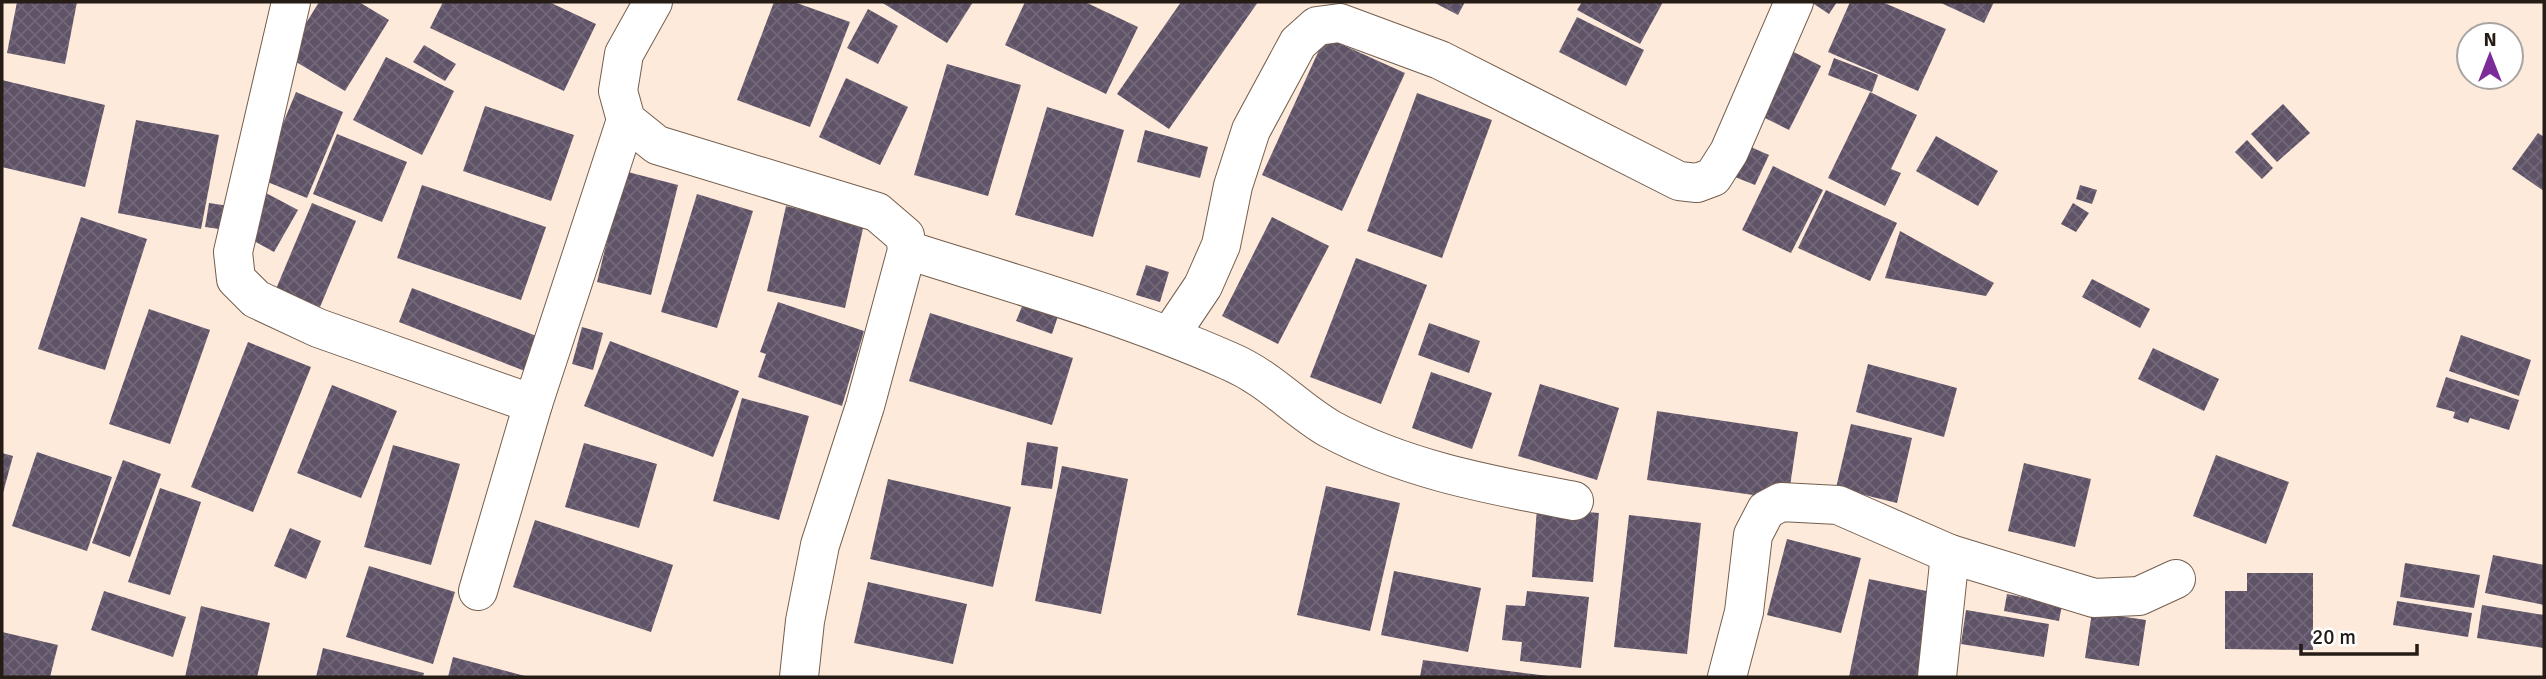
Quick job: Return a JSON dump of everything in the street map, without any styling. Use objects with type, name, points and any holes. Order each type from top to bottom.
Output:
[{"type":"street","points":[[291,2],[233,252],[236,279],[256,299],[318,328],[534,404]]},
{"type":"street","points":[[478,591],[534,404],[626,120],[618,91],[624,54],[653,2]]},
{"type":"street","points":[[1170,335],[1203,286],[1221,244],[1233,186],[1251,130],[1298,43],[1311,2]]},
{"type":"street","points":[[1298,43],[1317,26],[1340,23],[1440,60],[1679,181],[1698,183],[1713,177],[1729,152],[1794,2]]},
{"type":"street","points":[[626,120],[657,145],[877,212],[905,236],[907,250],[865,406],[820,545],[805,621],[799,677]]},
{"type":"street","points":[[907,250],[1170,335],[1269,381],[1329,428],[1373,448],[1456,479],[1574,501]]},
{"type":"street","points":[[1727,677],[1744,612],[1753,535],[1766,510],[1781,502],[1838,505],[1950,554],[2094,598],[2139,596],[2176,579]]},
{"type":"street","points":[[1937,677],[1950,554]]},
{"type":"building","points":[[17,2],[77,2],[65,64],[7,53]]},
{"type":"building","points":[[319,2],[359,2],[389,20],[345,91],[286,56]]},
{"type":"building","points":[[443,2],[549,2],[596,24],[564,91],[430,28]]},
{"type":"building","points":[[774,2],[794,2],[850,22],[810,127],[737,100]]},
{"type":"building","points":[[881,2],[973,2],[947,43]]},
{"type":"building","points":[[1025,2],[1085,2],[1138,27],[1106,94],[1005,45]]},
{"type":"building","points":[[1181,2],[1258,2],[1169,129],[1117,94]]},
{"type":"building","points":[[1433,2],[1465,2],[1458,15]]},
{"type":"building","points":[[1582,2],[1663,2],[1640,44],[1577,10]]},
{"type":"building","points":[[1811,2],[1837,2],[1829,14]]},
{"type":"building","points":[[1850,2],[1882,2],[1946,29],[1918,91],[1828,52]]},
{"type":"building","points":[[1939,2],[1994,2],[1984,23]]},
{"type":"building","points":[[868,9],[898,26],[878,64],[847,48]]},
{"type":"building","points":[[1577,17],[1644,50],[1626,86],[1559,52]]},
{"type":"building","points":[[1325,37],[1405,73],[1342,211],[1262,175]]},
{"type":"building","points":[[424,45],[456,64],[445,81],[413,62]]},
{"type":"building","points":[[1786,48],[1821,66],[1789,130],[1753,112]]},
{"type":"building","points":[[386,57],[454,91],[422,155],[353,120]]},
{"type":"building","points":[[1834,58],[1878,75],[1872,92],[1828,75]]},
{"type":"building","points":[[947,64],[1021,85],[988,196],[914,175]]},
{"type":"building","points":[[846,78],[908,107],[880,165],[819,137]]},
{"type":"building","points":[[2,80],[105,105],[85,187],[2,167]]},
{"type":"building","points":[[296,92],[343,112],[307,198],[260,179]]},
{"type":"building","points":[[1870,92],[1917,115],[1891,169],[1901,173],[1885,206],[1828,178]]},
{"type":"building","points":[[1417,93],[1492,120],[1442,258],[1367,231]]},
{"type":"building","points":[[2283,104],[2310,133],[2277,162],[2251,134]]},
{"type":"building","points":[[485,106],[574,135],[551,201],[463,171]]},
{"type":"building","points":[[1047,107],[1124,130],[1093,237],[1015,215]]},
{"type":"building","points":[[136,120],[219,135],[201,229],[118,213]]},
{"type":"building","points":[[1145,130],[1208,147],[1200,178],[1137,162]]},
{"type":"building","points":[[2538,133],[2544,137],[2544,191],[2512,169]]},
{"type":"building","points":[[337,134],[407,162],[382,222],[313,194]]},
{"type":"building","points":[[1936,136],[1998,171],[1978,206],[1916,171]]},
{"type":"building","points":[[2247,140],[2273,168],[2262,179],[2235,152]]},
{"type":"building","points":[[1744,144],[1769,155],[1755,185],[1730,175]]},
{"type":"building","points":[[1773,166],[1823,190],[1791,253],[1742,230]]},
{"type":"building","points":[[624,171],[678,185],[651,295],[597,282]]},
{"type":"building","points":[[422,185],[546,227],[521,300],[397,258]]},
{"type":"building","points":[[2080,185],[2097,190],[2092,204],[2076,199]]},
{"type":"building","points":[[1826,190],[1897,223],[1870,281],[1798,248]]},
{"type":"building","points":[[266,193],[298,210],[274,252],[243,235]]},
{"type":"building","points":[[697,194],[753,211],[717,328],[661,312]]},
{"type":"building","points":[[209,203],[229,206],[226,230],[205,227]]},
{"type":"building","points":[[312,203],[356,221],[320,307],[276,289]]},
{"type":"building","points":[[2073,203],[2089,213],[2076,232],[2061,224]]},
{"type":"building","points":[[786,206],[864,224],[845,308],[767,291]]},
{"type":"building","points":[[81,217],[147,239],[105,370],[38,349]]},
{"type":"building","points":[[1272,217],[1329,246],[1278,344],[1222,316]]},
{"type":"building","points":[[1900,231],[1994,283],[1986,296],[1885,278]]},
{"type":"building","points":[[1356,258],[1427,285],[1381,404],[1310,377]]},
{"type":"building","points":[[1146,265],[1169,272],[1160,302],[1136,295]]},
{"type":"building","points":[[2092,279],[2150,309],[2140,328],[2082,297]]},
{"type":"building","points":[[412,288],[539,337],[525,371],[399,322]]},
{"type":"building","points":[[778,302],[864,331],[842,406],[758,377],[766,354],[760,352]]},
{"type":"building","points":[[1023,304],[1058,316],[1052,334],[1016,321]]},
{"type":"building","points":[[149,309],[210,330],[170,444],[109,424]]},
{"type":"building","points":[[930,313],[1073,358],[1052,425],[909,381]]},
{"type":"building","points":[[1429,323],[1480,341],[1469,373],[1418,355]]},
{"type":"building","points":[[582,327],[603,333],[593,370],[572,364]]},
{"type":"building","points":[[2461,335],[2531,360],[2519,396],[2449,371]]},
{"type":"building","points":[[610,341],[739,391],[713,457],[584,406]]},
{"type":"building","points":[[248,342],[311,367],[253,512],[191,487]]},
{"type":"building","points":[[2153,348],[2219,379],[2204,411],[2138,379]]},
{"type":"building","points":[[1868,364],[1957,388],[1944,437],[1856,412]]},
{"type":"building","points":[[1431,372],[1492,393],[1472,449],[1412,428]]},
{"type":"building","points":[[2446,377],[2519,400],[2509,430],[2470,418],[2468,423],[2453,418],[2455,412],[2436,407]]},
{"type":"building","points":[[1540,384],[1619,408],[1597,480],[1518,456]]},
{"type":"building","points":[[332,385],[397,411],[361,498],[297,473]]},
{"type":"building","points":[[742,398],[809,416],[779,520],[713,501]]},
{"type":"building","points":[[1657,411],[1798,432],[1788,500],[1647,480]]},
{"type":"building","points":[[1851,424],[1912,438],[1897,503],[1836,488]]},
{"type":"building","points":[[1027,442],[1058,447],[1052,489],[1021,485]]},
{"type":"building","points":[[584,443],[657,464],[639,528],[565,507]]},
{"type":"building","points":[[393,445],[460,464],[431,565],[364,547]]},
{"type":"building","points":[[37,452],[112,477],[87,551],[12,526]]},
{"type":"building","points":[[2,453],[13,456],[3,493],[2,493]]},
{"type":"building","points":[[2216,455],[2289,482],[2266,544],[2193,516]]},
{"type":"building","points":[[123,460],[161,474],[130,557],[92,543]]},
{"type":"building","points":[[2024,463],[2091,479],[2075,547],[2008,531]]},
{"type":"building","points":[[1062,466],[1128,479],[1101,614],[1035,601]]},
{"type":"building","points":[[888,479],[1011,507],[993,587],[870,559]]},
{"type":"building","points":[[1326,486],[1400,503],[1370,631],[1297,615]]},
{"type":"building","points":[[160,488],[201,502],[170,595],[128,582]]},
{"type":"building","points":[[1537,508],[1599,513],[1593,582],[1532,577]]},
{"type":"building","points":[[1629,515],[1701,523],[1687,654],[1614,647]]},
{"type":"building","points":[[535,520],[673,565],[651,632],[513,587]]},
{"type":"building","points":[[290,528],[321,541],[306,579],[274,566]]},
{"type":"building","points":[[1787,539],[1861,558],[1841,633],[1767,615]]},
{"type":"building","points":[[2493,555],[2544,565],[2544,605],[2485,593]]},
{"type":"building","points":[[2405,563],[2480,575],[2474,608],[2400,597]]},
{"type":"building","points":[[369,566],[455,592],[433,664],[346,637]]},
{"type":"building","points":[[1394,571],[1481,588],[1468,652],[1381,635]]},
{"type":"building","points":[[2247,573],[2313,573],[2313,650],[2225,649],[2225,591],[2247,591]]},
{"type":"building","points":[[1869,579],[1936,593],[1918,677],[1849,677]]},
{"type":"building","points":[[868,582],[967,604],[953,664],[854,643]]},
{"type":"building","points":[[104,591],[186,617],[173,657],[91,630]]},
{"type":"building","points":[[1527,591],[1589,597],[1581,668],[1520,661],[1522,642],[1502,640],[1506,605],[1525,606]]},
{"type":"building","points":[[2007,594],[2062,605],[2059,621],[2004,611]]},
{"type":"building","points":[[2397,601],[2472,613],[2468,637],[2393,625]]},
{"type":"building","points":[[2482,605],[2544,615],[2543,648],[2477,638]]},
{"type":"building","points":[[201,606],[270,623],[257,677],[185,677]]},
{"type":"building","points":[[1966,610],[2049,624],[2044,657],[1961,644]]},
{"type":"building","points":[[2092,612],[2146,620],[2139,666],[2085,658]]},
{"type":"building","points":[[2,632],[58,645],[50,677],[2,677]]},
{"type":"building","points":[[323,648],[424,673],[423,677],[316,677]]},
{"type":"building","points":[[453,657],[525,676],[525,677],[448,677]]},
{"type":"building","points":[[1423,660],[1548,676],[1548,677],[1420,677]]}]
